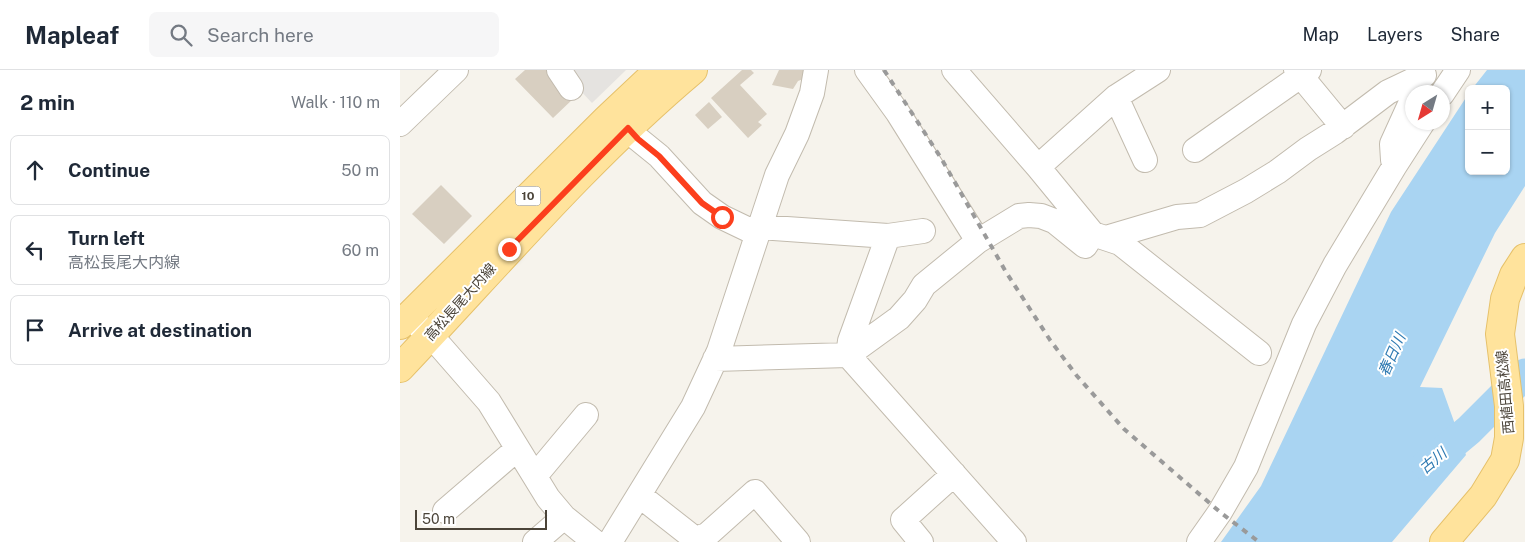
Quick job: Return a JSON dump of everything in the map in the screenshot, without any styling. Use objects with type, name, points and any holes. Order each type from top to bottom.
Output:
[{"type":"main road","name":"高松長尾大内線","points":[[403,316],[659,70]]},
{"type":"main road","name":"高松長尾大内線","points":[[400,368],[509,249],[628,128],[692,70]]},
{"type":"main road","name":"西植田高松線","points":[[1444,542],[1483,496],[1513,447],[1500,334],[1505,299],[1514,275],[1525,258]]},
{"type":"street","points":[[610,542],[693,407],[715,359],[777,174],[797,134],[812,93],[816,70]]},
{"type":"street","points":[[867,70],[898,113],[978,241]]},
{"type":"street","points":[[954,70],[1099,236],[1120,243],[1259,353]]},
{"type":"street","points":[[1038,167],[1116,97],[1158,70]]},
{"type":"street","points":[[1448,85],[1458,70]]},
{"type":"street","points":[[1195,150],[1302,72],[1343,127]]},
{"type":"street","points":[[400,124],[447,73]]},
{"type":"street","points":[[715,359],[848,355],[899,318],[915,300],[924,285],[978,241],[1019,216],[1029,214],[1054,221],[1086,246],[1099,236],[1177,217],[1200,214],[1262,182],[1343,127],[1388,92],[1422,79]]},
{"type":"street","points":[[1116,97],[1145,160]]},
{"type":"street","points":[[1394,167],[1392,144],[1405,115]]},
{"type":"street","points":[[628,128],[659,156],[702,203],[722,217],[747,229],[759,227],[888,236],[923,231]]},
{"type":"street","points":[[1199,542],[1220,512],[1246,467],[1304,324],[1335,265],[1418,130]]},
{"type":"street","points":[[888,236],[850,341],[848,355],[1014,542]]},
{"type":"street","points":[[403,316],[429,336],[489,402],[548,498],[564,517],[595,542]]},
{"type":"street","points":[[535,476],[586,415]]},
{"type":"street","points":[[446,511],[517,449]]},
{"type":"street","points":[[921,542],[903,520],[954,474]]},
{"type":"street","points":[[639,495],[695,539],[710,538],[755,492],[798,542]]},
{"type":"street","points":[[535,542],[564,517]]},
{"type":"shaded area","points":[[573,70],[626,70],[592,103],[567,76]]},
{"type":"water","name":"春日川","points":[[1487,70],[1525,70],[1525,186],[1495,233],[1420,387],[1442,388],[1466,455],[1392,542],[1221,542],[1261,486],[1391,212],[1445,130],[1450,130],[1450,122],[1465,99],[1465,175],[1510,175],[1510,85],[1475,85]]},
{"type":"building","points":[[525,70],[546,70],[574,98],[553,118],[515,79]]},
{"type":"building","points":[[742,70],[751,70],[754,73],[740,85],[767,114],[758,122],[762,125],[748,138],[711,98]]},
{"type":"building","points":[[779,70],[812,70],[806,78],[798,81],[793,89],[772,85]]},
{"type":"building","points":[[709,102],[722,117],[708,129],[695,115]]},
{"type":"building","points":[[441,185],[472,216],[444,244],[412,214]]},
{"type":"waterway","name":"古川","points":[[1427,465],[1469,430],[1525,374]]},
{"type":"railway","points":[[884,70],[941,158],[1006,272],[1050,340],[1077,376],[1124,429],[1220,512],[1259,542]]},
{"type":"route","points":[[509,249],[628,128],[659,156],[702,203],[722,217]]}]
